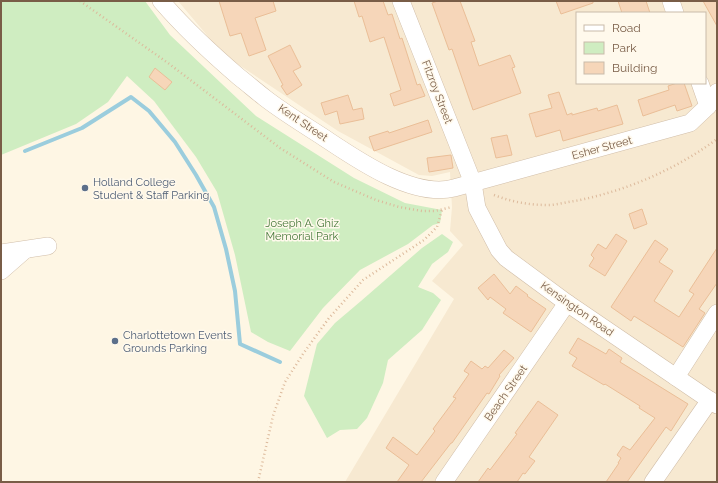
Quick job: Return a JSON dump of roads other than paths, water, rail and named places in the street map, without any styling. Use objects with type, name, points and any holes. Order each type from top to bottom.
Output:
[{"type":"street","name":"Kent Street","points":[[161,1],[180,23],[264,98],[362,163],[393,178],[416,186],[445,191],[473,184]]},
{"type":"street","name":"Fitzroy Street","points":[[401,1],[473,184]]},
{"type":"street","points":[[671,1],[675,12]]},
{"type":"street","points":[[700,84],[708,106]]},
{"type":"street","name":"Esher Street","points":[[473,184],[690,123],[708,106],[717,92]]},
{"type":"street","name":"Kensington Road","points":[[473,184],[477,208],[499,250],[506,258],[567,303],[713,402]]},
{"type":"street","points":[[1,253],[48,246]]},
{"type":"street","points":[[1,271],[26,250]]},
{"type":"street","name":"Beach Street","points":[[444,482],[567,303]]},
{"type":"street","points":[[676,377],[717,313]]},
{"type":"street","points":[[653,482],[713,402]]},
{"type":"waterway","points":[[25,151],[82,128],[131,97],[149,111],[175,142],[214,207],[226,249],[235,291],[240,344],[280,362]]},
{"type":"place","name":"Holland College Student & Staff Parking","points":[[85,188]]},
{"type":"place","name":"Charlottetown Events Grounds Parking","points":[[115,341]]},
{"type":"park label","name":"Joseph A. Ghiz Memorial Park","points":[[302,229]]}]
